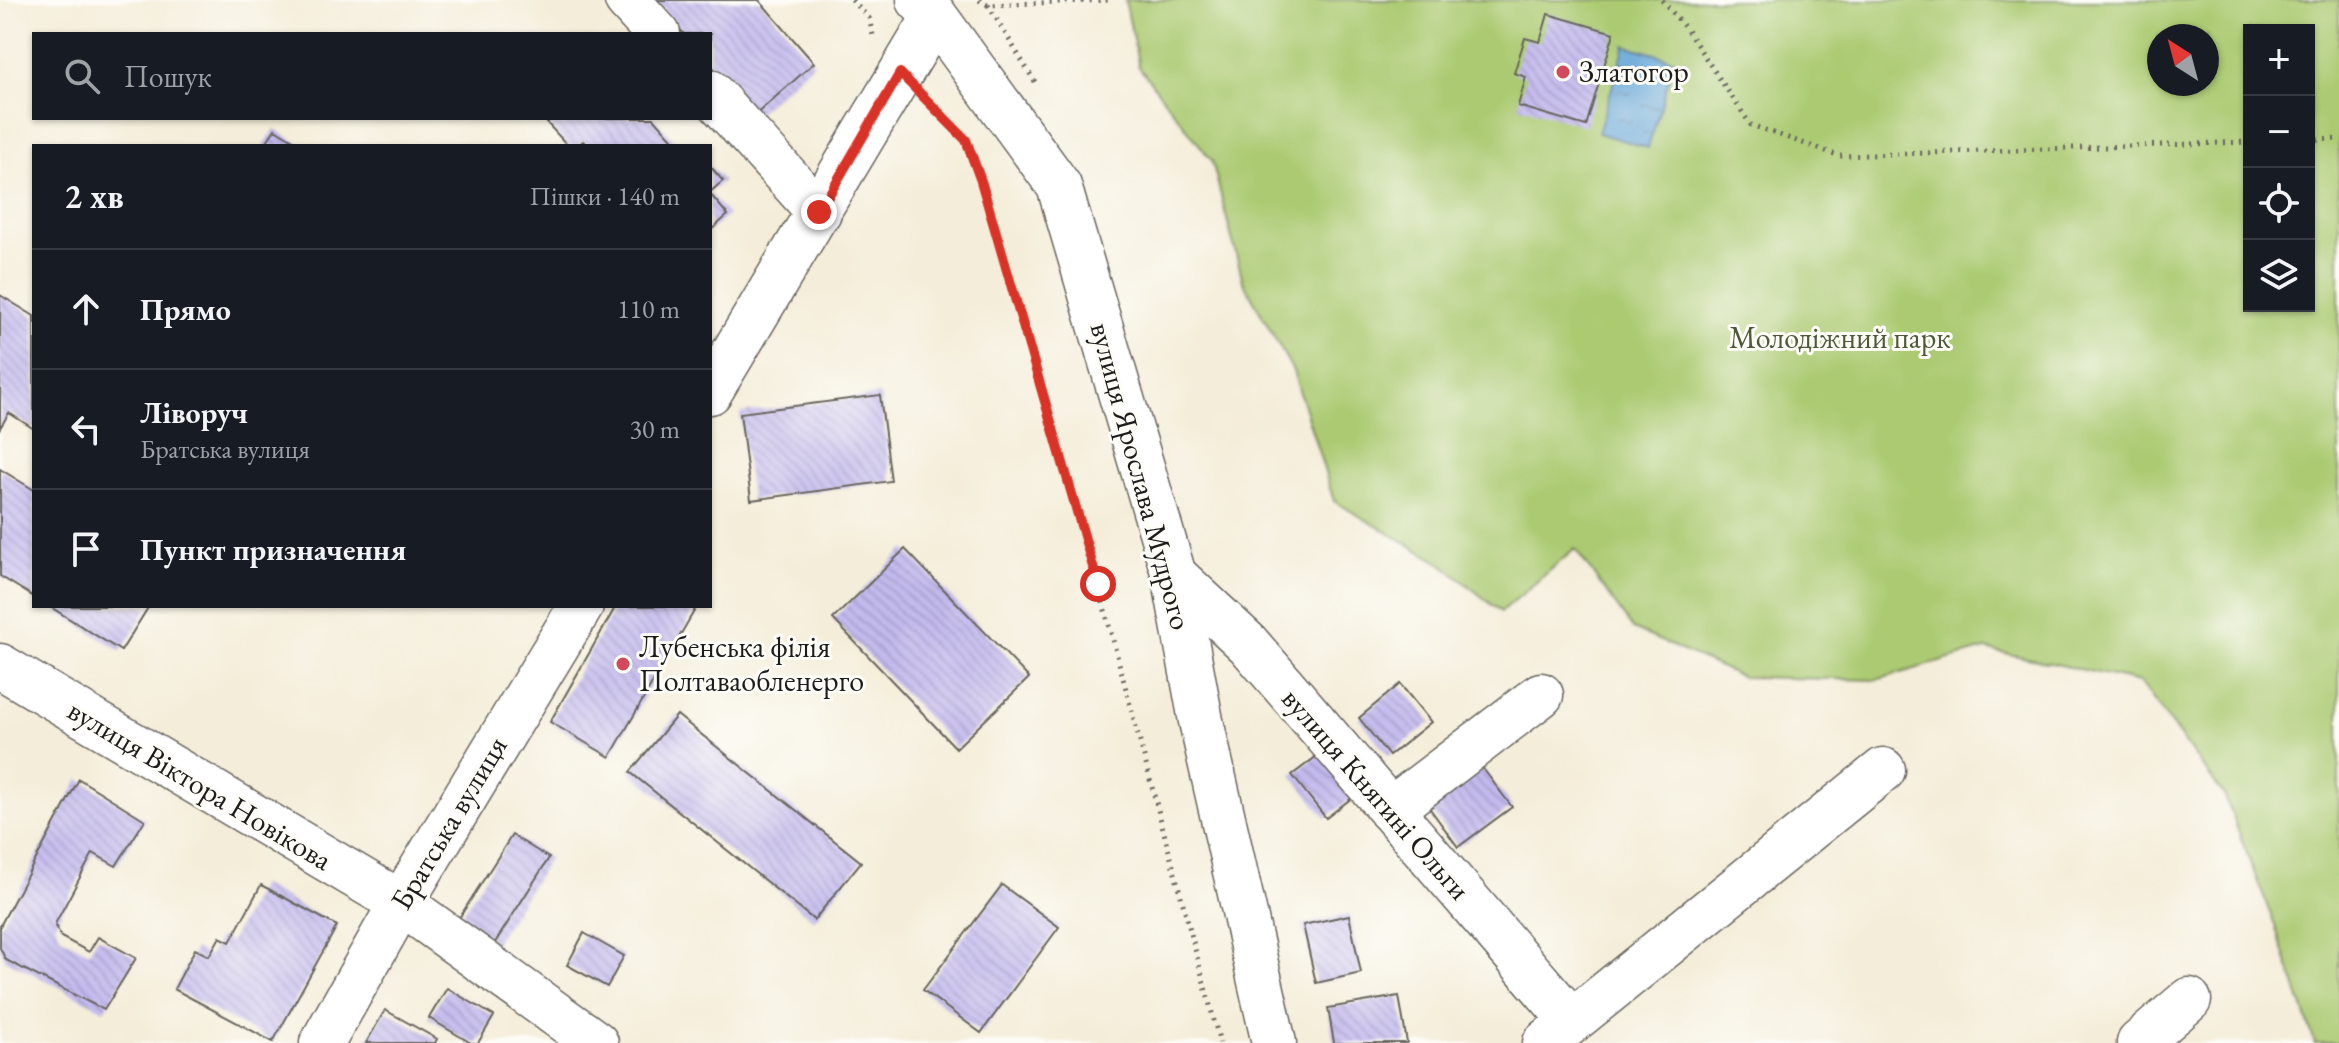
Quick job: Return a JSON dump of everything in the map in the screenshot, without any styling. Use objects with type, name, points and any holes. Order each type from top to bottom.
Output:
[{"type":"street","points":[[627,0],[656,32]]},
{"type":"street","points":[[712,389],[900,73],[927,8]]},
{"type":"street","name":"вулиця Ярослава Мудрого","points":[[927,8],[1059,186],[1174,575],[1201,721],[1274,1043]]},
{"type":"street","points":[[712,94],[819,212]]},
{"type":"street","name":"вулиця Княгині Ольги","points":[[1174,575],[1248,644],[1390,810],[1558,1031],[1883,770]]},
{"type":"street","name":"Братська вулиця","points":[[322,1043],[401,903],[580,608]]},
{"type":"street","name":"вулиця Віктора Новікова","points":[[0,666],[401,903],[596,1043]]},
{"type":"street","points":[[1390,810],[1541,695]]},
{"type":"street","points":[[2139,1043],[2189,1000]]},
{"type":"path","points":[[852,0],[869,18],[875,43],[966,140],[981,181],[1098,584],[1220,1043]]},
{"type":"path","points":[[979,0],[988,5],[1039,89]]},
{"type":"path","points":[[988,5],[1109,0]]},
{"type":"path","points":[[1662,0],[1686,29],[1751,125],[1840,156],[2243,142]]},
{"type":"path","points":[[2315,140],[2339,139]]},
{"type":"green space","name":"Молодіжний парк","points":[[1125,0],[2339,0],[2339,1043],[2315,1043],[2275,926],[2225,797],[2140,682],[1985,649],[1876,680],[1742,677],[1633,629],[1575,549],[1501,612],[1442,564],[1334,501],[1293,371],[1243,281],[1212,161],[1139,67]]},
{"type":"water","points":[[1625,45],[1675,60],[1648,148],[1598,133]]},
{"type":"building","points":[[654,0],[759,0],[814,63],[755,115],[712,66],[712,32],[682,32]]},
{"type":"building","points":[[1548,14],[1614,33],[1586,126],[1518,106],[1526,77],[1514,73],[1525,38],[1540,42]]},
{"type":"building","points":[[550,120],[656,120],[677,144],[586,144],[583,141],[566,144],[547,123]]},
{"type":"building","points":[[275,129],[300,144],[265,144]]},
{"type":"building","points":[[712,168],[723,181],[712,190]]},
{"type":"building","points":[[712,196],[728,215],[712,229]]},
{"type":"building","points":[[0,295],[32,315],[32,428],[9,413],[0,428]]},
{"type":"building","points":[[880,395],[891,481],[751,500],[740,413]]},
{"type":"building","points":[[0,469],[32,489],[32,596],[0,576]]},
{"type":"building","points":[[905,549],[1029,678],[956,748],[833,619]]},
{"type":"building","points":[[52,608],[148,608],[121,651]]},
{"type":"building","name":"Лубенська філія Полтаваобленерго","points":[[615,608],[696,608],[610,757],[550,722]]},
{"type":"building","points":[[1400,684],[1431,722],[1389,756],[1359,718]]},
{"type":"building","points":[[677,715],[861,862],[814,920],[630,772]]},
{"type":"building","points":[[1329,747],[1362,790],[1326,818],[1292,775]]},
{"type":"building","points":[[1481,766],[1512,807],[1458,847],[1428,806]]},
{"type":"building","points":[[79,779],[145,820],[116,866],[93,853],[55,924],[61,937],[89,952],[98,937],[136,958],[104,1010],[6,960],[0,948],[0,926]]},
{"type":"building","points":[[512,835],[549,858],[491,949],[454,926]]},
{"type":"building","points":[[261,885],[337,926],[273,1042],[174,989],[195,949],[209,956],[220,937],[230,942]]},
{"type":"building","points":[[1002,885],[1059,927],[981,1033],[923,990]]},
{"type":"building","points":[[1349,915],[1361,973],[1316,983],[1303,925]]},
{"type":"building","points":[[584,933],[624,956],[607,987],[567,965]]},
{"type":"building","points":[[447,988],[494,1016],[478,1043],[471,1043],[429,1018]]},
{"type":"building","points":[[1399,996],[1407,1043],[1334,1043],[1328,1008]]},
{"type":"building","points":[[385,1010],[437,1039],[435,1043],[366,1043]]},
{"type":"place","name":"Златогор","points":[[1563,72]]},
{"type":"place","name":"Лубенська філія Полтаваобленерго","points":[[623,664]]},
{"type":"route","points":[[819,212],[900,73],[966,140],[981,181],[1098,584]]}]
